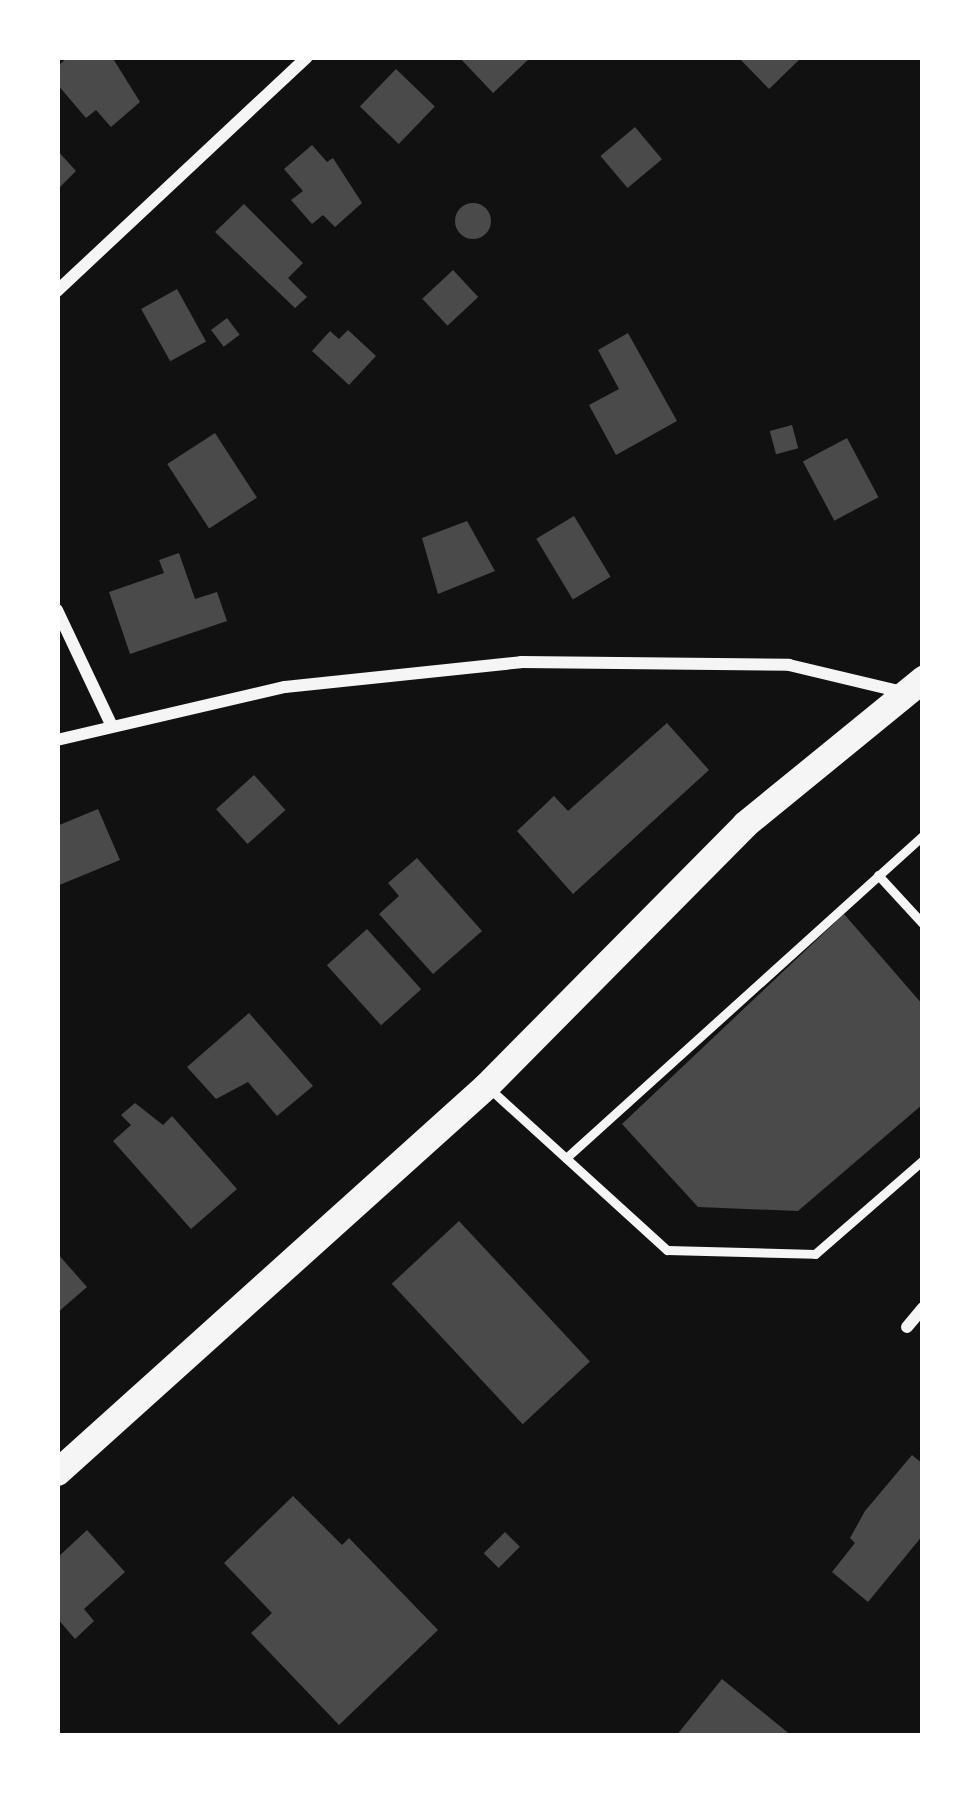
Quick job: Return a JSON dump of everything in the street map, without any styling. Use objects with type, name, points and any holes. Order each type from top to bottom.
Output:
[{"type":"main road","points":[[57,1472],[486,1086],[745,824],[913,686]]},
{"type":"street","points":[[57,291],[307,57]]},
{"type":"street","points":[[57,610],[111,724]]},
{"type":"street","points":[[57,740],[285,687],[520,662],[790,665],[913,686]]},
{"type":"street","points":[[907,1327],[923,1308]]},
{"type":"lane","points":[[566,1158],[923,835]]},
{"type":"lane","points":[[878,875],[923,924]]},
{"type":"lane","points":[[486,1086],[667,1250],[815,1254],[923,1160]]},
{"type":"building","points":[[68,57],[112,57],[140,102],[111,127],[96,110],[86,118],[57,84],[57,67]]},
{"type":"building","points":[[459,57],[531,57],[493,93]]},
{"type":"building","points":[[738,57],[796,57],[799,60],[769,89]]},
{"type":"building","points":[[396,69],[435,107],[399,144],[360,106]]},
{"type":"building","points":[[635,127],[662,159],[628,188],[601,156]]},
{"type":"building","points":[[312,145],[327,162],[333,158],[362,203],[335,227],[323,215],[312,224],[291,200],[303,191],[284,169]]},
{"type":"building","points":[[57,150],[76,171],[57,190]]},
{"type":"building","points":[[473,203],[485,209],[491,221],[485,233],[473,239],[461,233],[455,221],[461,209]]},
{"type":"building","points":[[244,204],[303,263],[288,278],[307,297],[295,308],[215,232]]},
{"type":"building","points":[[453,270],[478,297],[448,326],[422,299]]},
{"type":"building","points":[[177,289],[206,341],[170,361],[141,309]]},
{"type":"building","points":[[227,318],[240,335],[224,347],[211,330]]},
{"type":"building","points":[[348,330],[376,356],[349,385],[312,351],[330,331],[339,339]]},
{"type":"building","points":[[628,333],[677,421],[616,455],[589,405],[619,389],[598,350]]},
{"type":"building","points":[[792,425],[798,448],[776,454],[770,431]]},
{"type":"building","points":[[215,433],[257,498],[209,529],[167,464]]},
{"type":"building","points":[[847,438],[878,497],[834,521],[803,461]]},
{"type":"building","points":[[574,516],[611,577],[573,600],[536,539]]},
{"type":"building","points":[[467,521],[495,571],[438,594],[422,538]]},
{"type":"building","points":[[179,553],[195,599],[217,592],[227,621],[130,654],[109,592],[164,573],[159,560]]},
{"type":"building","points":[[667,723],[709,770],[573,894],[517,831],[554,796],[568,811]]},
{"type":"building","points":[[254,775],[285,810],[248,844],[216,809]]},
{"type":"building","points":[[98,809],[120,860],[57,886],[57,826]]},
{"type":"building","points":[[417,858],[482,931],[433,974],[379,914],[399,896],[388,883]]},
{"type":"building","points":[[844,914],[923,1005],[923,1104],[798,1211],[698,1207],[622,1124]]},
{"type":"building","points":[[367,929],[421,989],[381,1025],[327,965]]},
{"type":"building","points":[[249,1013],[313,1086],[277,1116],[248,1082],[216,1099],[187,1067]]},
{"type":"building","points":[[135,1103],[163,1125],[172,1116],[237,1189],[191,1229],[113,1141],[131,1125],[121,1115]]},
{"type":"building","points":[[459,1221],[590,1361],[523,1424],[392,1284]]},
{"type":"building","points":[[57,1253],[87,1287],[57,1313]]},
{"type":"building","points":[[912,1455],[923,1464],[923,1535],[868,1602],[832,1572],[855,1543],[850,1538],[865,1511]]},
{"type":"building","points":[[293,1496],[342,1545],[349,1538],[438,1630],[339,1725],[251,1633],[272,1613],[224,1563]]},
{"type":"building","points":[[87,1530],[125,1572],[84,1609],[94,1621],[75,1639],[57,1618],[57,1558]]},
{"type":"building","points":[[505,1532],[520,1547],[499,1568],[484,1553]]},
{"type":"building","points":[[722,1679],[792,1736],[676,1736]]}]
